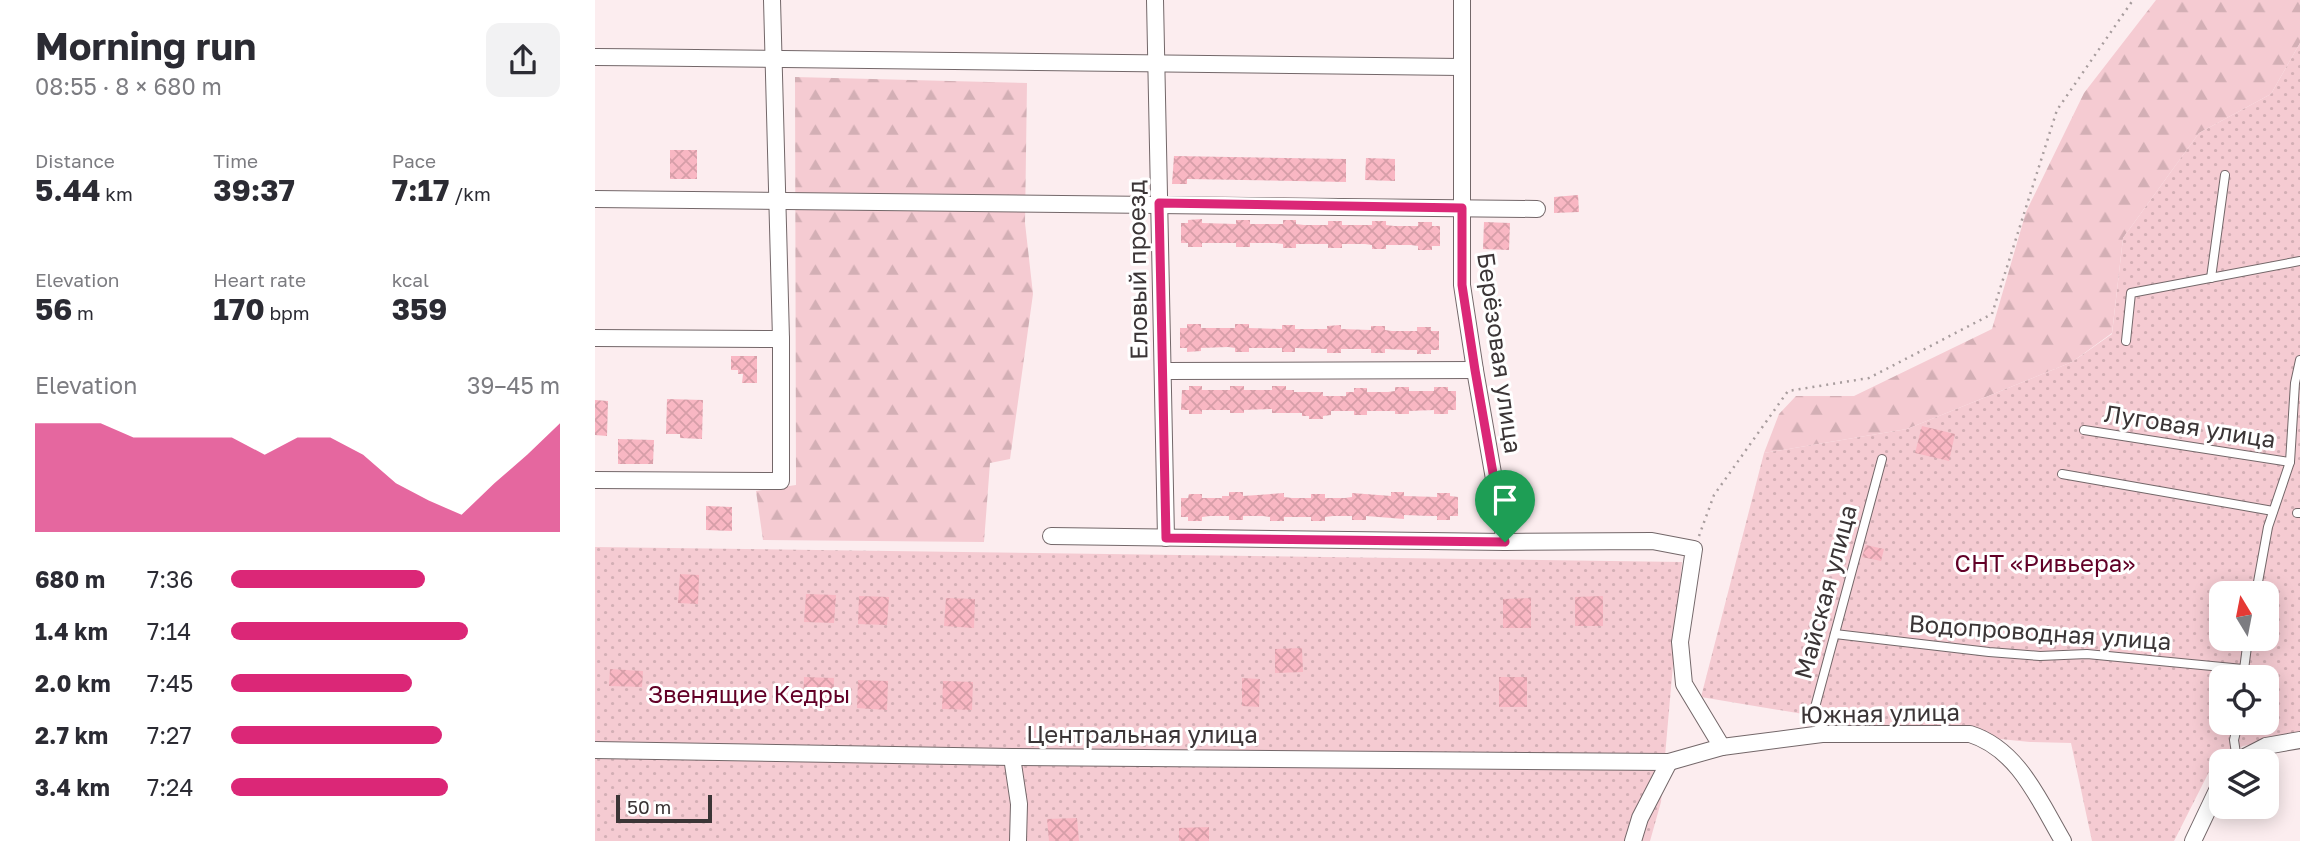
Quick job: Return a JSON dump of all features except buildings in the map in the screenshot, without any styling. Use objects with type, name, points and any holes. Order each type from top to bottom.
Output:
[{"type":"street","points":[[595,480],[781,481],[781,339],[772,0]]},
{"type":"street","name":"Еловый проезд","points":[[1154,0],[1166,538]]},
{"type":"street","name":"Берёзовая улица","points":[[1462,0],[1462,285],[1505,542]]},
{"type":"street","points":[[595,57],[1156,66],[1461,67]]},
{"type":"street","points":[[595,199],[1537,209]]},
{"type":"street","points":[[595,338],[781,339]]},
{"type":"street","points":[[1163,371],[1475,370]]},
{"type":"street","points":[[1051,536],[1505,542],[1652,541],[1694,549],[1680,642],[1685,684],[1722,747]]},
{"type":"street","name":"Южная улица","points":[[1689,757],[1722,747],[1822,734],[1970,734],[1989,740],[2019,768],[2063,841]]},
{"type":"street","points":[[2260,749],[2300,740]]},
{"type":"street","name":"Центральная улица","points":[[595,750],[1012,757],[1669,762],[1689,757]]},
{"type":"street","points":[[1012,757],[1019,804],[1018,841]]},
{"type":"street","points":[[1633,841],[1640,818],[1669,762]]},
{"type":"street","points":[[2193,841],[2209,807]]},
{"type":"lane","points":[[2211,278],[2225,175]]},
{"type":"lane","points":[[2126,341],[2131,293],[2300,261]]},
{"type":"lane","points":[[2258,581],[2273,511],[2290,462],[2295,383],[2300,360]]},
{"type":"lane","name":"Луговая улица","points":[[2084,430],[2290,462]]},
{"type":"lane","name":"Майская улица","points":[[1822,734],[1814,711],[1882,459]]},
{"type":"lane","points":[[2062,474],[2273,511]]},
{"type":"lane","name":"Водопроводная улица","points":[[1835,634],[1989,652],[2040,656],[2087,654],[2209,669]]},
{"type":"path","points":[[1694,549],[1714,495],[1788,391],[1869,378],[1991,314],[2057,110],[2133,0]]},
{"type":"green space","points":[[2156,0],[2300,0],[2300,43],[2271,94],[2199,133],[2123,238],[2112,333],[2072,362],[1907,429],[1764,453],[1779,414],[1796,396],[1854,396],[1992,329],[2026,212],[2084,93]]},
{"type":"green space","name":"СНТ «Ривьера»","points":[[2300,43],[2300,736],[2237,749],[2209,749],[2209,772],[2174,841],[2092,841],[2071,743],[2030,742],[1920,731],[1826,731],[1821,717],[1701,697],[1764,453],[1907,429],[2072,362],[2112,334],[2123,238],[2199,133],[2271,94]]},
{"type":"green space","points":[[795,77],[1027,83],[1025,223],[1033,294],[1010,459],[990,463],[984,542],[763,540],[756,491],[796,485]]},
{"type":"green space","name":"Звенящие Кедры","points":[[595,547],[1682,562],[1661,802],[1650,841],[595,841]]},
{"type":"route","points":[[1159,203],[1462,208],[1462,285],[1505,542],[1166,538],[1159,203]]}]
